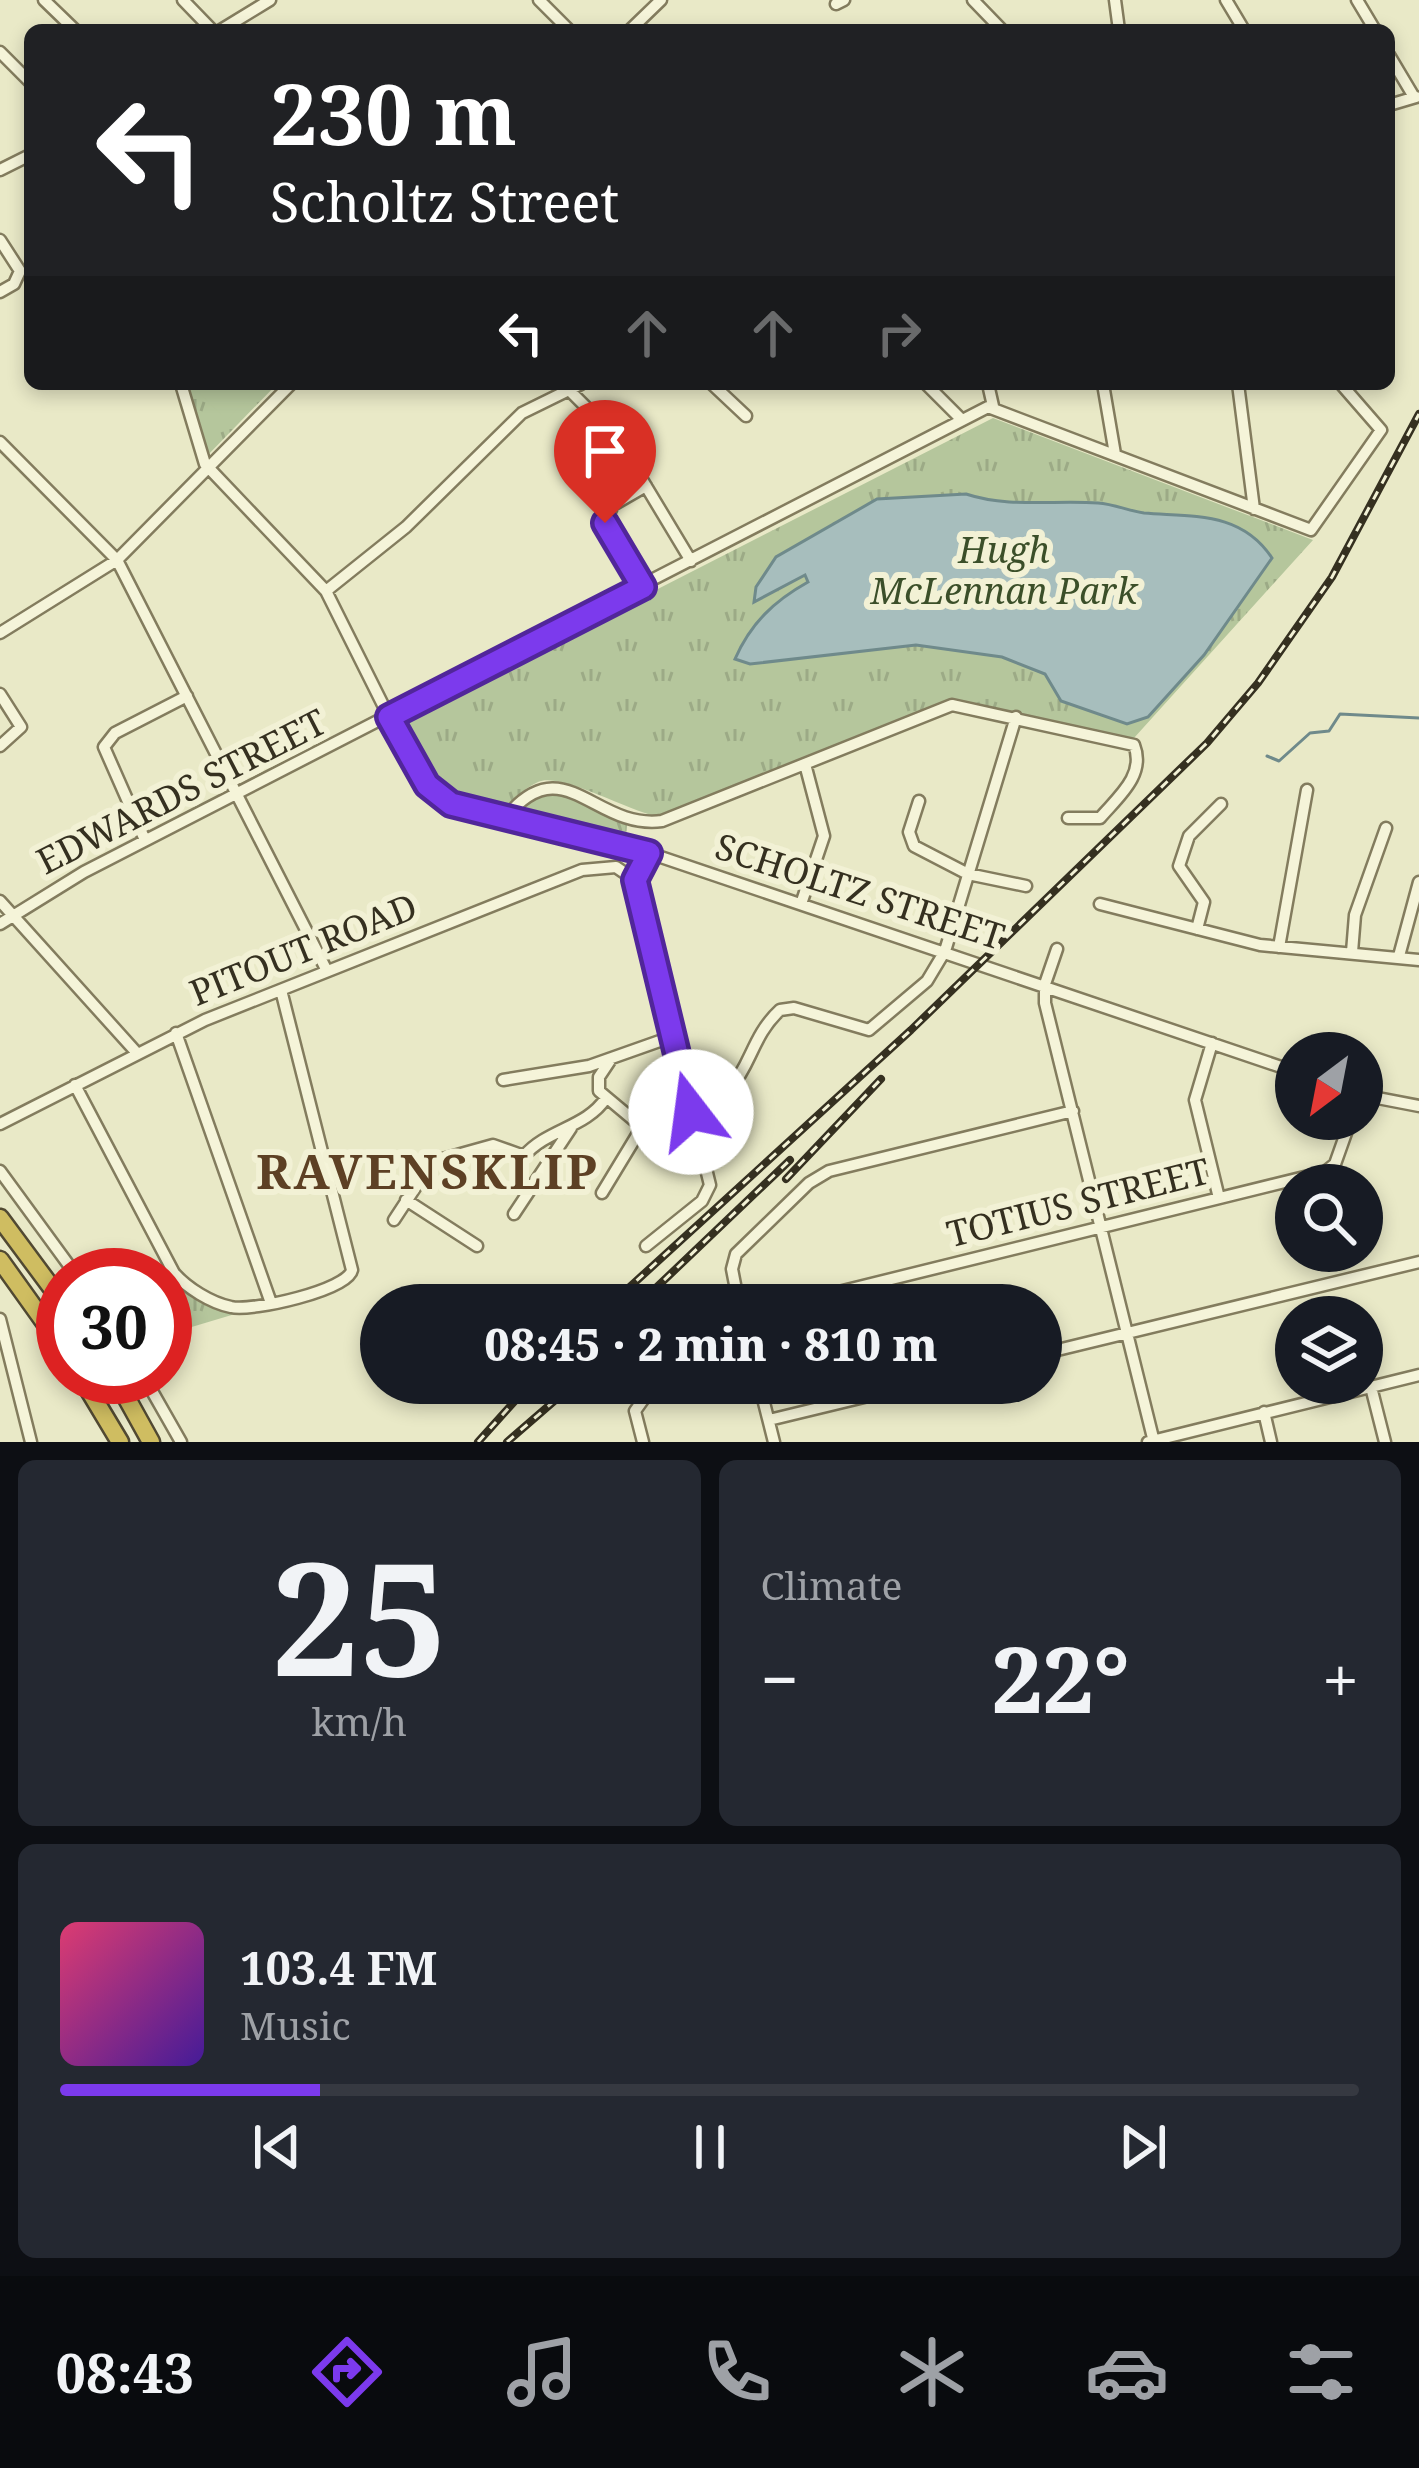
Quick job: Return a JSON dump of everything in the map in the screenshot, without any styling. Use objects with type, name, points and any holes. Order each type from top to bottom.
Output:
[{"type":"highway","points":[[0,1218],[36,1267]]},
{"type":"highway","points":[[0,1260],[36,1310]]},
{"type":"highway","points":[[97,1404],[120,1442]]},
{"type":"highway","points":[[130,1404],[151,1442]]},
{"type":"street","points":[[44,0],[69,24]]},
{"type":"street","points":[[183,0],[209,24]]},
{"type":"street","points":[[227,24],[270,0]]},
{"type":"street","points":[[539,0],[563,24]]},
{"type":"street","points":[[636,24],[661,0]]},
{"type":"street","points":[[973,0],[996,24]]},
{"type":"street","points":[[0,52],[24,76]]},
{"type":"street","points":[[1395,64],[1416,96]]},
{"type":"street","points":[[0,241],[23,274],[0,292]]},
{"type":"street","name":"SCHOLTZ STREET","points":[[183,390],[207,466],[326,591],[389,717],[436,795],[469,811],[649,853],[1275,1065]]},
{"type":"street","points":[[0,633],[114,560],[281,390]]},
{"type":"street","points":[[326,591],[406,527],[518,416],[564,390]]},
{"type":"street","points":[[575,390],[614,435],[692,562]]},
{"type":"street","points":[[718,390],[746,416]]},
{"type":"street","points":[[932,390],[962,420]]},
{"type":"street","points":[[989,390],[992,406],[1311,530],[1380,438],[1378,423],[1347,390]]},
{"type":"street","points":[[1104,390],[1115,454]]},
{"type":"street","points":[[1239,390],[1254,509]]},
{"type":"street","name":"EDWARDS STREET","points":[[0,924],[145,840],[992,406]]},
{"type":"street","points":[[0,442],[114,560],[327,971]]},
{"type":"street","points":[[643,587],[605,523],[613,505],[646,486]]},
{"type":"street","points":[[0,694],[22,728],[0,746]]},
{"type":"street","points":[[145,840],[104,747],[115,733],[187,696]]},
{"type":"street","points":[[505,818],[536,789],[558,786],[631,820],[662,821],[952,705],[1128,741],[1138,757],[1127,787],[1094,821],[1068,818]]},
{"type":"street","points":[[691,1112],[719,1102],[731,1090],[781,1010],[794,1008],[869,1030],[927,981],[945,951],[1016,717]]},
{"type":"street","points":[[801,904],[824,836],[805,764]]},
{"type":"street","points":[[1280,947],[1306,790]]},
{"type":"street","points":[[920,801],[910,841],[968,874],[1026,886]]},
{"type":"street","points":[[1197,929],[1204,902],[1179,866],[1189,836],[1221,804]]},
{"type":"street","points":[[1352,952],[1355,915],[1385,828]]},
{"type":"street","points":[[646,1246],[707,1196],[710,1179],[635,880],[649,853]]},
{"type":"street","name":"PITOUT ROAD","points":[[0,1124],[176,1034],[582,870],[606,866],[635,880]]},
{"type":"street","points":[[1399,956],[1419,882]]},
{"type":"street","points":[[0,901],[136,1052]]},
{"type":"street","points":[[1100,904],[1280,947],[1419,960]]},
{"type":"street","points":[[1057,949],[1045,984],[1152,1442],[1298,1404]]},
{"type":"street","points":[[75,1085],[176,1276],[231,1307],[271,1304],[348,1281],[352,1270],[281,990]]},
{"type":"street","points":[[176,1034],[271,1304]]},
{"type":"street","points":[[503,1080],[611,1059],[671,1037]]},
{"type":"street","points":[[1213,1043],[1195,1100],[1219,1198]]},
{"type":"street","points":[[602,1193],[642,1127],[606,1098],[598,1081],[611,1059]]},
{"type":"street","points":[[394,1220],[436,1160],[498,1145],[524,1156],[535,1142],[592,1116],[606,1098]]},
{"type":"street","points":[[1383,1099],[1419,1106]]},
{"type":"street","points":[[736,1284],[733,1261],[819,1176],[1073,1112]]},
{"type":"street","points":[[514,1214],[572,1125]]},
{"type":"street","name":"TOTIUS STREET","points":[[872,1284],[1331,1169],[1343,1140]]},
{"type":"street","points":[[0,1171],[56,1248]]},
{"type":"street","points":[[406,1200],[476,1246]]},
{"type":"street","points":[[1062,1349],[1419,1262]]},
{"type":"street","points":[[0,1319],[31,1442]]},
{"type":"street","points":[[1383,1384],[1419,1375]]},
{"type":"street","points":[[159,1404],[181,1442]]},
{"type":"street","points":[[639,1404],[634,1411],[643,1442]]},
{"type":"street","points":[[765,1404],[774,1442]]},
{"type":"street","points":[[769,1420],[835,1404]]},
{"type":"street","points":[[1375,1404],[1384,1442]]},
{"type":"street","points":[[1264,1412],[1271,1442]]},
{"type":"green space","points":[[188,390],[271,390],[205,458]]},
{"type":"green space","points":[[196,390],[256,390],[227,420]]},
{"type":"green space","name":"Hugh McLennan Park","points":[[993,418],[1313,540],[1134,738],[954,702],[665,818],[549,780],[533,785],[499,811],[478,804],[437,780],[399,721]]},
{"type":"green space","points":[[547,790],[560,790],[627,823],[626,840],[512,815]]},
{"type":"green space","points":[[192,1290],[235,1314],[192,1327]]},
{"type":"water","points":[[966,494],[1015,502],[1098,503],[1144,513],[1215,519],[1246,532],[1272,558],[1204,655],[1148,717],[1127,724],[1061,701],[1045,674],[1002,657],[916,645],[750,664],[735,659],[765,614],[808,582],[805,575],[754,602],[756,587],[776,557],[877,499]]},
{"type":"waterway","points":[[1267,756],[1279,761],[1310,733],[1329,731],[1340,714],[1419,718]]},
{"type":"railway","points":[[633,1284],[911,1030],[1207,743],[1258,683],[1332,577],[1419,414]]},
{"type":"railway","points":[[786,1179],[881,1079]]},
{"type":"railway","points":[[660,1284],[790,1160]]},
{"type":"railway","points":[[478,1442],[512,1404]]},
{"type":"railway","points":[[507,1442],[551,1404]]},
{"type":"district","name":"RAVENSKLIP","points":[[428,1170]]},
{"type":"route","points":[[605,523],[643,587],[389,717],[427,785],[451,804],[649,853],[635,880],[691,1112]]}]
